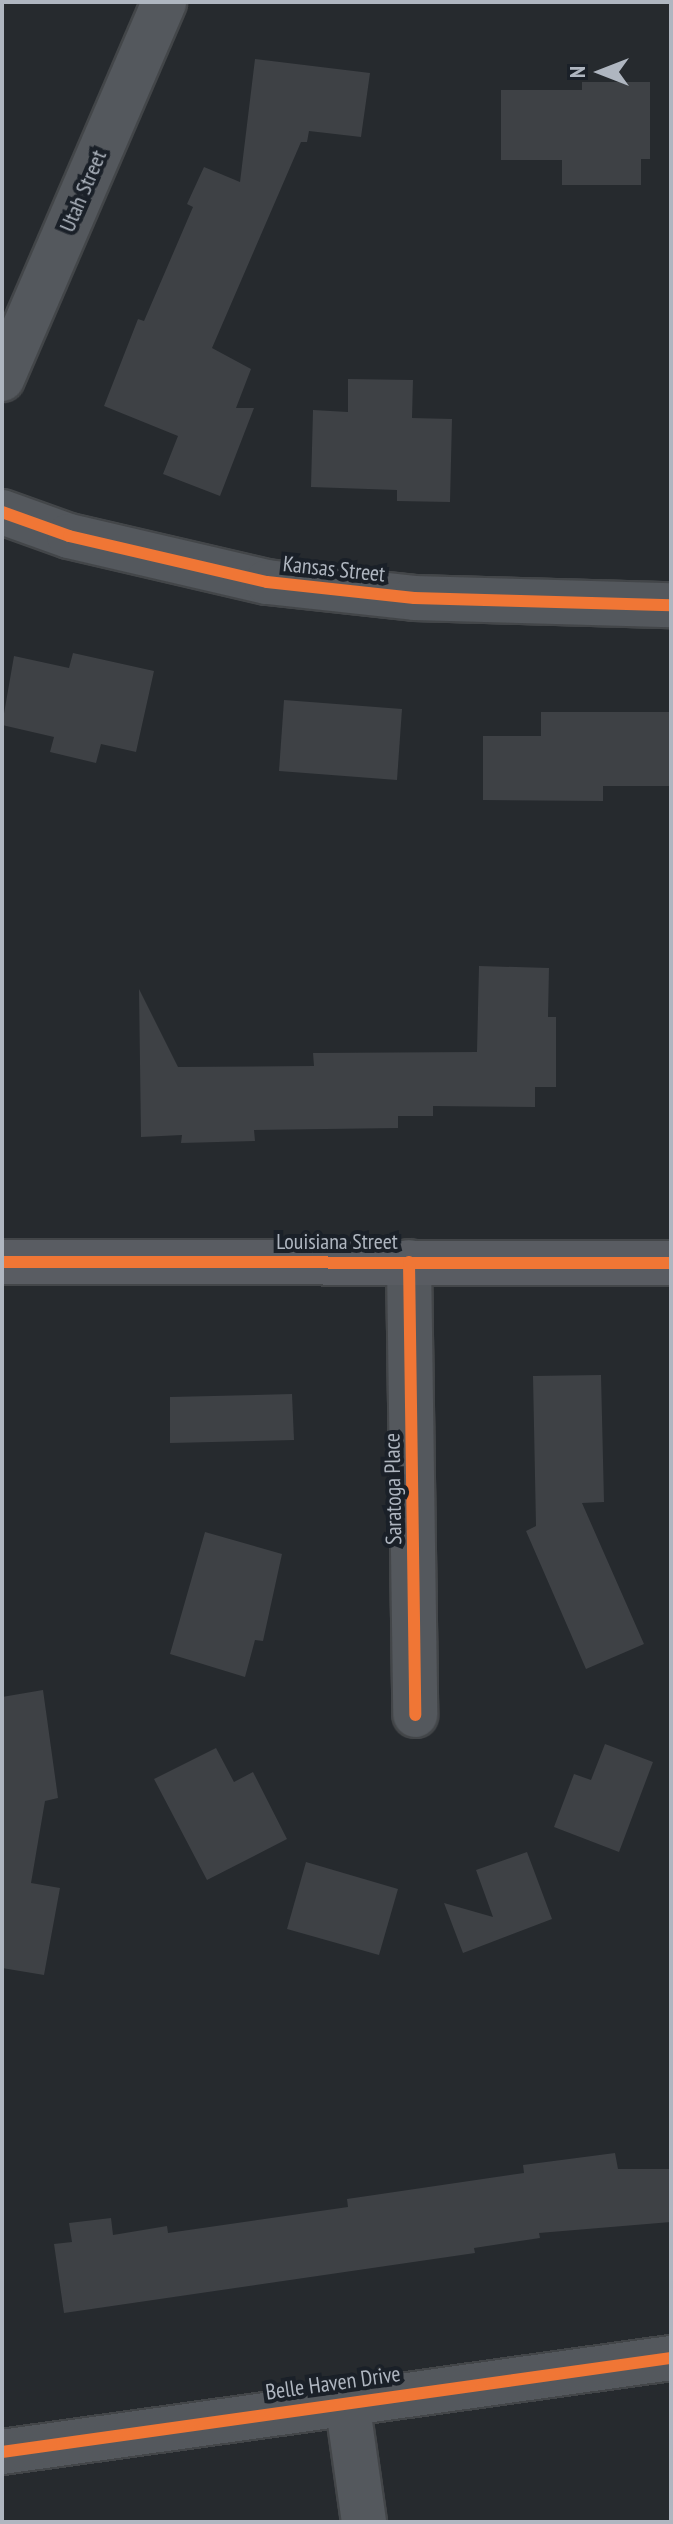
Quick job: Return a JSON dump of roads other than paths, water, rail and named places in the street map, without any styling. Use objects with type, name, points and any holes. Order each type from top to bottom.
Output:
[{"type":"main road","name":"Louisiana Street","points":[[2,1262],[671,1263]]},
{"type":"street","name":"Utah Street","points":[[2,379],[164,2]]},
{"type":"street","name":"Kansas Street","points":[[2,512],[69,536],[267,582],[414,598],[671,605]]},
{"type":"street","name":"Saratoga Place","points":[[409,1262],[415,1715]]},
{"type":"street","name":"Belle Haven Drive","points":[[2,2452],[347,2401],[671,2358]]},
{"type":"street","points":[[347,2401],[364,2522]]}]
